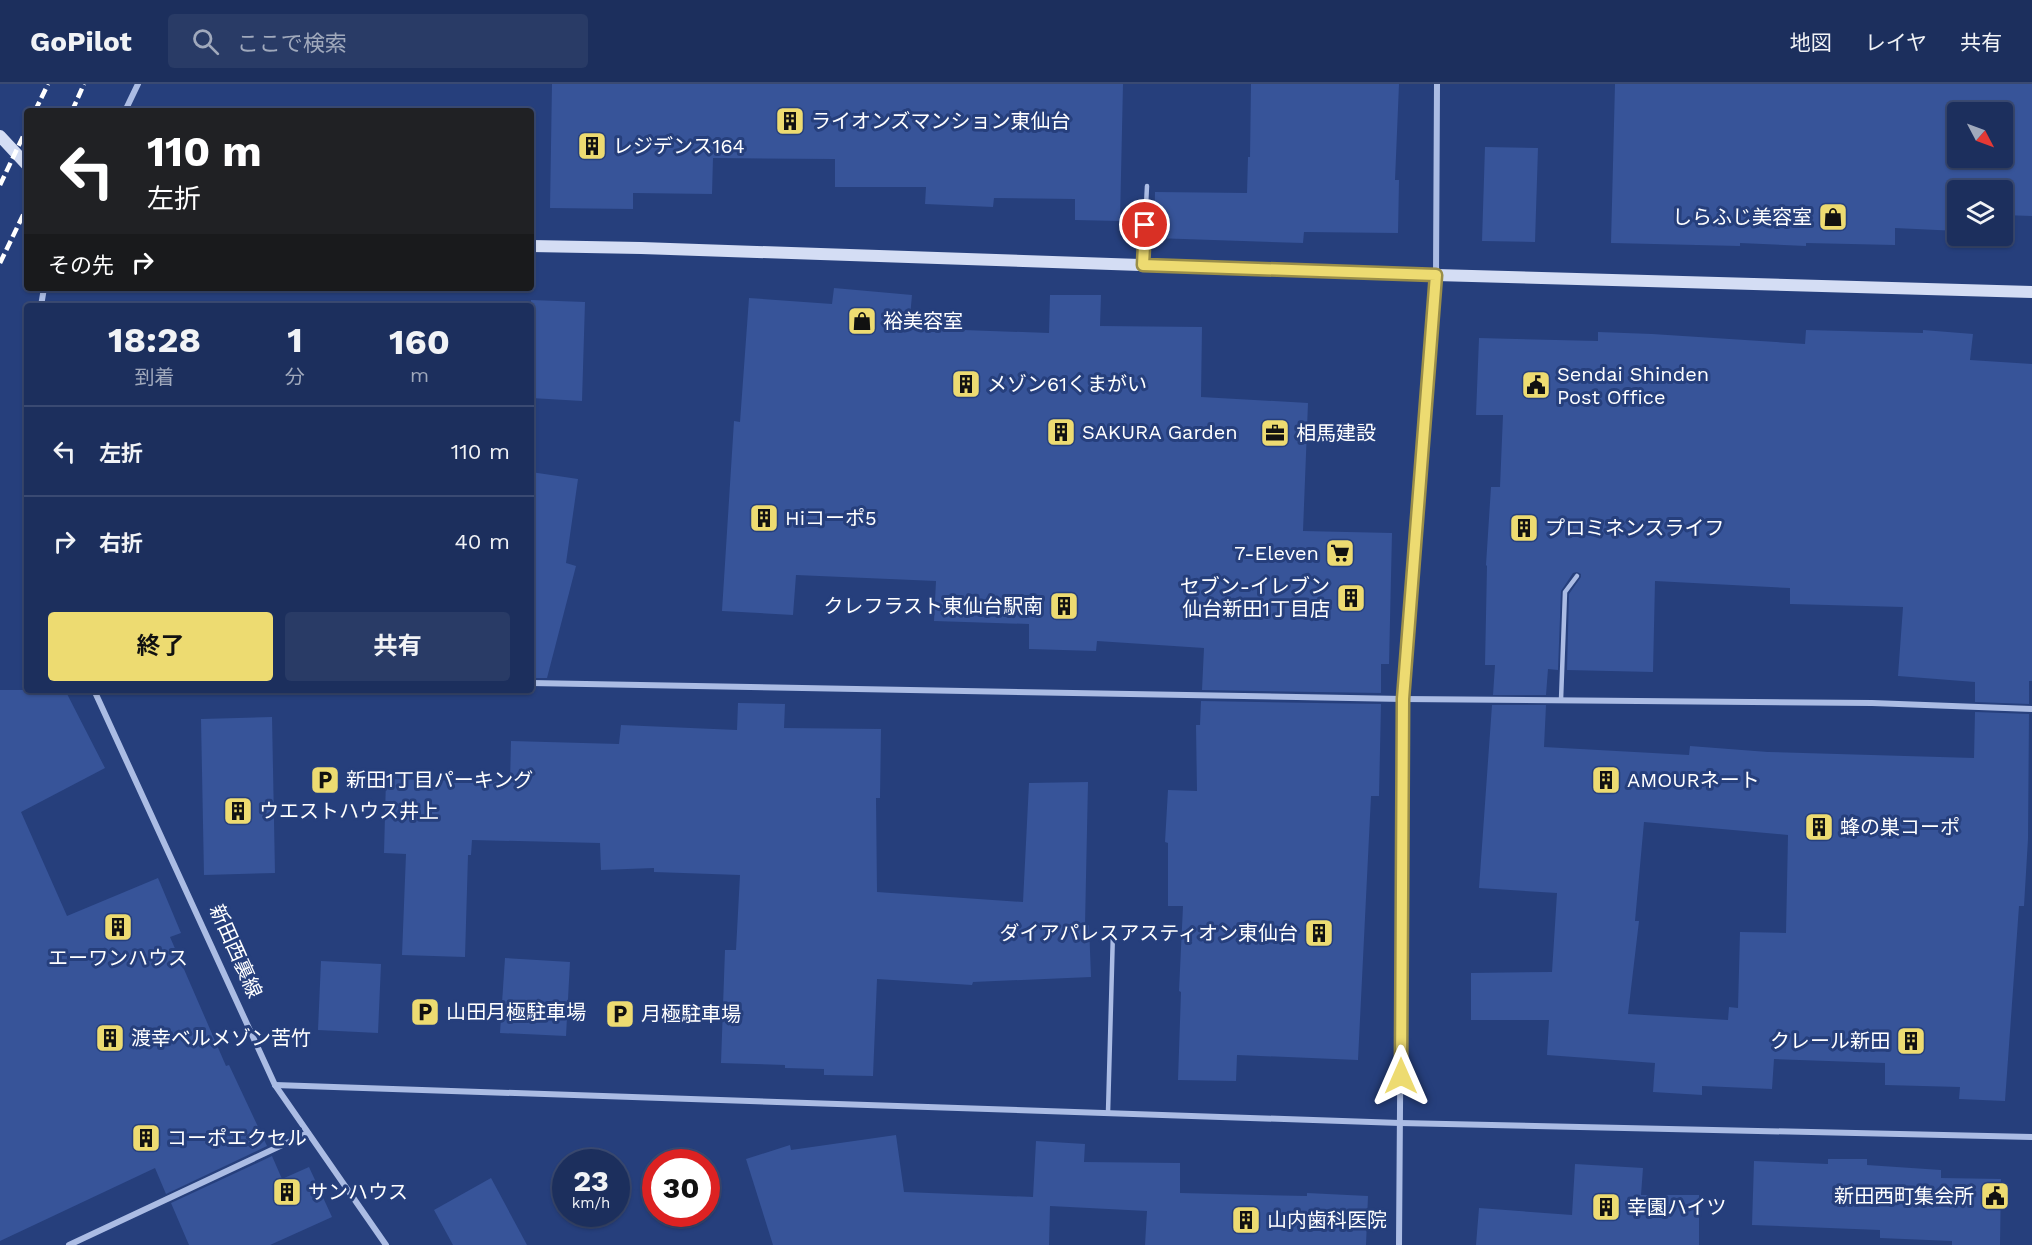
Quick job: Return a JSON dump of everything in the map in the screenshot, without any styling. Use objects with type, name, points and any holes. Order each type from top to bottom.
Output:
[{"type":"street","points":[[126,108],[138,84]]},
{"type":"street","points":[[1399,1245],[1403,699],[1436,275],[1437,84]]},
{"type":"street","points":[[0,136],[24,162]]},
{"type":"street","points":[[534,246],[2032,292]]},
{"type":"street","points":[[534,683],[1403,699],[1872,703],[2032,709]]},
{"type":"street","name":"新田西裏線","points":[[95,693],[275,1085],[386,1245]]},
{"type":"street","points":[[275,1085],[1400,1123],[2032,1137]]},
{"type":"street","points":[[69,1245],[308,1133]]},
{"type":"lane","points":[[1143,265],[1147,186]]},
{"type":"lane","points":[[1561,700],[1564,592],[1577,576]]},
{"type":"lane","points":[[1107,1113],[1113,931]]},
{"type":"building","points":[[552,84],[1123,84],[1120,221],[1075,220],[1075,199],[994,198],[993,207],[925,204],[926,187],[835,187],[835,159],[713,158],[712,194],[633,193],[633,209],[550,208]]},
{"type":"building","points":[[1251,84],[1399,84],[1395,180],[1399,180],[1398,233],[1304,232],[1303,243],[1154,238],[1155,192],[1247,193]]},
{"type":"building","points":[[1615,84],[2032,84],[2032,216],[2013,215],[2013,180],[1947,180],[1947,230],[1895,228],[1895,245],[1806,243],[1806,246],[1740,243],[1740,246],[1611,243]]},
{"type":"building","points":[[1485,147],[1538,148],[1535,242],[1482,241]]},
{"type":"building","points":[[834,288],[912,295],[909,328],[1049,333],[1050,295],[1101,295],[1100,326],[1202,327],[1201,397],[1308,403],[1303,531],[1392,533],[1389,664],[1381,664],[1381,693],[1202,690],[1204,648],[1097,641],[1096,651],[1029,649],[1029,624],[934,621],[936,581],[796,575],[793,615],[722,611],[734,421],[740,422],[749,298],[832,304]]},
{"type":"building","points":[[531,300],[585,302],[582,401],[534,398],[534,303],[531,303]]},
{"type":"building","points":[[1806,330],[1923,333],[1923,330],[1973,334],[1970,360],[2032,364],[2032,681],[2029,681],[2029,704],[1975,702],[1975,682],[1898,676],[1903,607],[1790,604],[1790,588],[1655,581],[1653,672],[1567,670],[1569,594],[1581,577],[1581,574],[1577,572],[1573,573],[1561,591],[1558,670],[1548,669],[1546,695],[1493,695],[1495,665],[1485,665],[1486,565],[1491,487],[1500,487],[1503,415],[1476,415],[1479,338],[1598,341],[1598,332],[1805,344]]},
{"type":"building","points":[[534,472],[578,479],[566,563],[576,566],[547,678],[534,678]]},
{"type":"building","points":[[0,690],[24,690],[24,693],[67,693],[105,768],[21,812],[67,916],[158,878],[181,933],[170,937],[226,1066],[229,1065],[267,1146],[166,1194],[155,1168],[0,1241]]},
{"type":"building","points":[[1201,701],[1381,704],[1379,796],[1371,796],[1358,1060],[1237,1055],[1236,1081],[1178,1080],[1183,906],[1168,906],[1168,843],[1165,842],[1168,790],[1197,791],[1196,725],[1200,725]]},
{"type":"building","points":[[738,703],[785,704],[784,728],[881,729],[880,798],[876,798],[877,892],[1023,902],[1029,783],[1088,782],[1085,925],[1089,925],[1091,977],[973,982],[972,985],[877,979],[873,1076],[824,1075],[824,1069],[785,1068],[785,1065],[721,1063],[725,950],[736,950],[740,875],[654,872],[654,868],[601,870],[600,843],[472,840],[471,855],[468,855],[465,957],[402,955],[406,854],[384,853],[386,779],[510,782],[511,741],[619,744],[621,725],[737,730]]},
{"type":"building","points":[[1492,705],[1546,705],[1544,747],[1689,755],[1690,746],[1768,752],[1974,758],[1975,712],[2029,714],[2028,839],[2024,906],[2019,906],[2005,1101],[1959,1099],[1960,1087],[1885,1085],[1885,1063],[1774,1059],[1772,1089],[1702,1086],[1702,1095],[1653,1092],[1655,1063],[1547,1055],[1549,1020],[1471,1020],[1471,973],[1552,972],[1557,893],[1479,888]],"holes":[[[1644,822],[1788,835],[1786,933],[1740,932],[1738,1008],[1729,1007],[1728,1020],[1628,1014],[1639,921],[1635,921]]]},
{"type":"building","name":"ウエストハウス井上","points":[[272,717],[275,873],[204,875],[201,719]]},
{"type":"building","points":[[505,958],[570,962],[566,1036],[500,1033]]},
{"type":"building","points":[[321,961],[381,964],[378,1033],[318,1030]]},
{"type":"building","points":[[896,1135],[904,1192],[1033,1197],[1036,1141],[1085,1144],[1084,1162],[1180,1163],[1180,1193],[1307,1196],[1307,1193],[1368,1196],[1366,1245],[1145,1245],[1147,1211],[1050,1206],[1049,1245],[773,1245],[746,1159],[790,1145],[791,1150]]},
{"type":"building","name":"サンハウス","points":[[272,1156],[282,1179],[309,1167],[332,1217],[270,1245],[189,1245],[171,1203]]},
{"type":"building","points":[[1828,1159],[1867,1159],[1867,1165],[1941,1170],[1941,1178],[2001,1179],[2000,1245],[1952,1245],[1952,1241],[1880,1238],[1880,1230],[1752,1225],[1754,1161],[1828,1164]]},
{"type":"building","points":[[1575,1164],[1643,1168],[1641,1195],[1699,1195],[1699,1245],[1476,1245],[1479,1208],[1572,1215]]},
{"type":"building","points":[[491,1178],[527,1245],[453,1245],[434,1210]]},
{"type":"railway","points":[[36,108],[48,84]]},
{"type":"railway","points":[[73,108],[84,84]]},
{"type":"railway","points":[[0,185],[24,134]]},
{"type":"railway","points":[[0,263],[24,213]]},
{"type":"place","name":"ライオンズマンション東仙台","points":[[790,121]]},
{"type":"place","name":"レジデンス164","points":[[592,146]]},
{"type":"place","name":"しらふじ美容室","points":[[1833,217]]},
{"type":"place","name":"裕美容室","points":[[862,321]]},
{"type":"place","name":"メゾン61くまがい","points":[[966,384]]},
{"type":"place","name":"Sendai Shinden Post Office","points":[[1536,385]]},
{"type":"place","name":"SAKURA Garden","points":[[1061,432]]},
{"type":"place","name":"相馬建設","points":[[1275,433]]},
{"type":"place","name":"Hiコーポ5","points":[[764,518]]},
{"type":"place","name":"プロミネンスライフ","points":[[1524,528]]},
{"type":"place","name":"7-Eleven","points":[[1340,553]]},
{"type":"place","name":"セブン-イレブン 仙台新田1丁目店","points":[[1351,598]]},
{"type":"place","name":"クレフラスト東仙台駅南","points":[[1064,606]]},
{"type":"place","name":"新田1丁目パーキング","points":[[325,780]]},
{"type":"place","name":"AMOURネート","points":[[1606,780]]},
{"type":"place","name":"ウエストハウス井上","points":[[238,811]]},
{"type":"place","name":"蜂の巣コーポ","points":[[1819,827]]},
{"type":"place","name":"エーワンハウス","points":[[118,927]]},
{"type":"place","name":"ダイアパレスアスティオン東仙台","points":[[1319,933]]},
{"type":"place","name":"山田月極駐車場","points":[[425,1012]]},
{"type":"place","name":"月極駐車場","points":[[620,1014]]},
{"type":"place","name":"渡幸ベルメゾン苦竹","points":[[110,1038]]},
{"type":"place","name":"クレール新田","points":[[1911,1041]]},
{"type":"place","name":"コーポエクセル","points":[[146,1138]]},
{"type":"place","name":"サンハウス","points":[[287,1192]]},
{"type":"place","name":"新田西町集会所","points":[[1995,1196]]},
{"type":"place","name":"幸園ハイツ","points":[[1606,1207]]},
{"type":"place","name":"山内歯科医院","points":[[1246,1220]]},
{"type":"route","points":[[1145,225],[1143,265],[1436,275],[1403,699],[1401,1076]]}]
